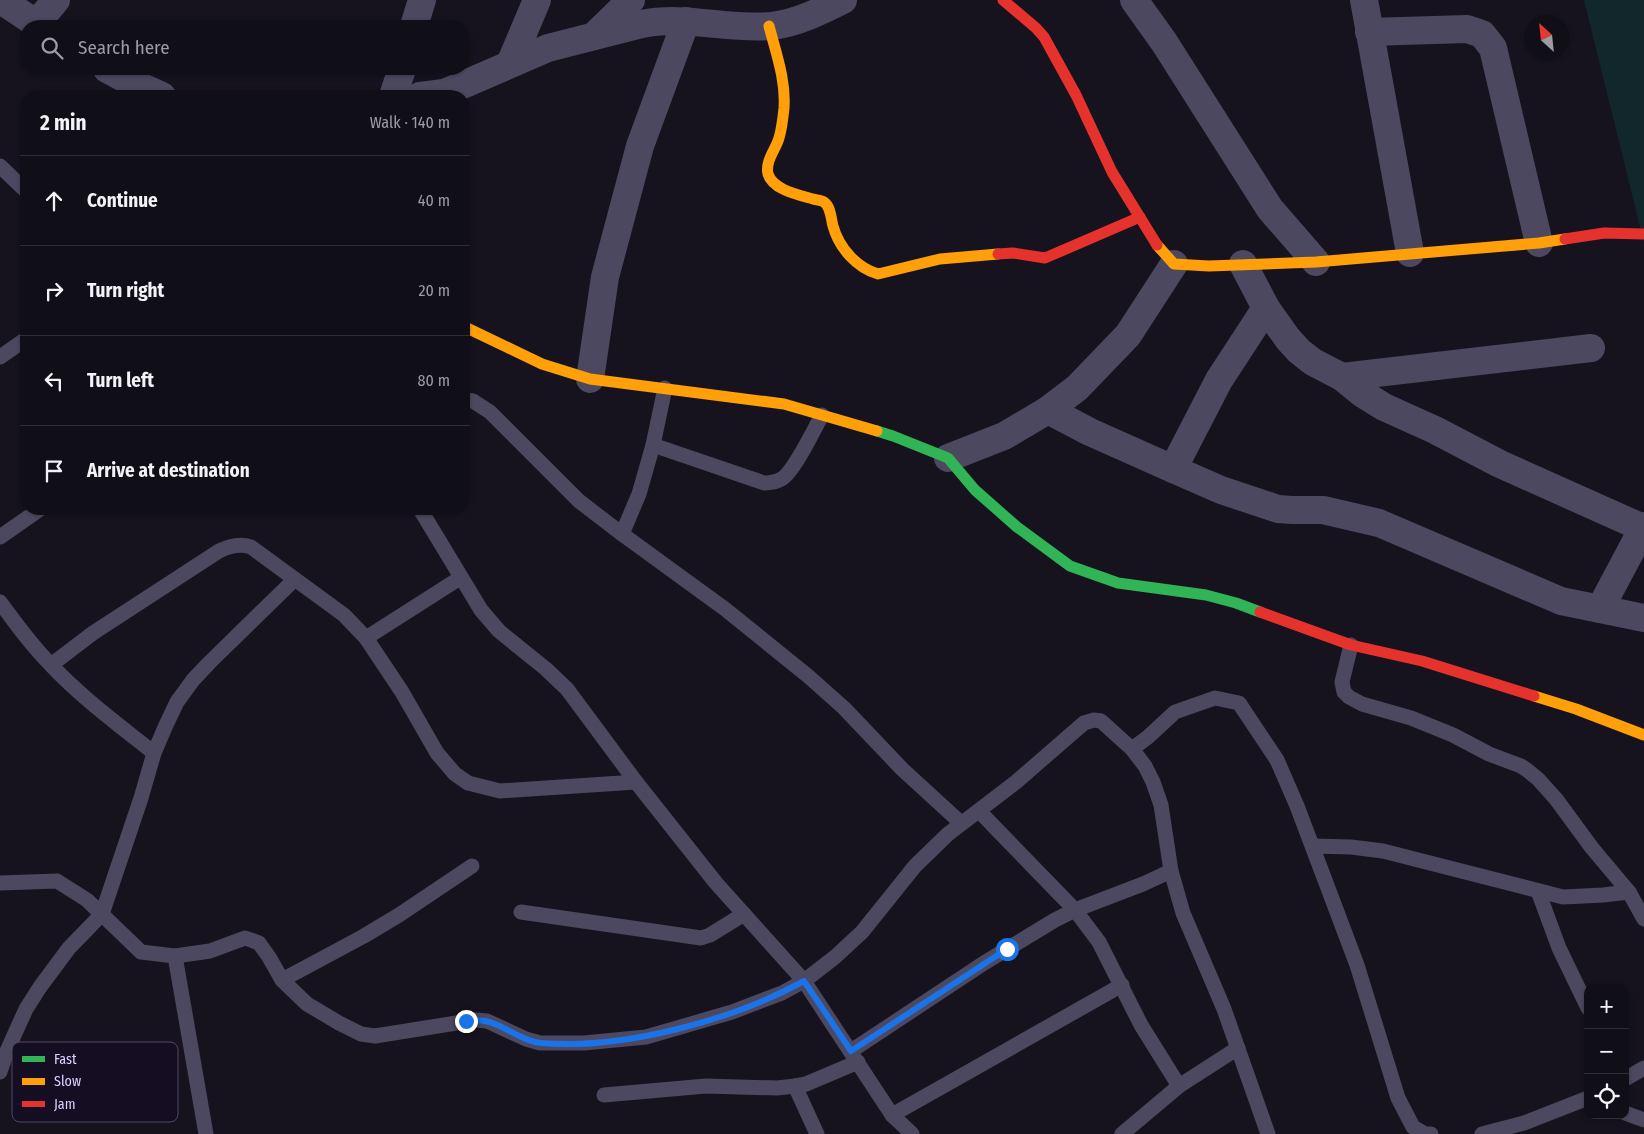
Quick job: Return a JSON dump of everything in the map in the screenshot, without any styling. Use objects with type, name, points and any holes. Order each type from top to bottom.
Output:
[{"type":"street","points":[[1,0],[31,20]]},
{"type":"street","points":[[42,20],[56,0]]},
{"type":"street","points":[[416,20],[422,0]]},
{"type":"street","points":[[510,64],[537,0]]},
{"type":"street","points":[[594,36],[631,0]]},
{"type":"street","points":[[451,90],[548,48],[655,21],[769,26],[797,21],[843,0]]},
{"type":"street","points":[[1003,0],[1044,37],[1076,95],[1112,172],[1156,244],[1174,264],[1209,266],[1316,262],[1539,243],[1604,233],[1644,234]]},
{"type":"street","points":[[1134,0],[1164,42],[1270,209],[1316,262]]},
{"type":"street","points":[[1364,0],[1410,253]]},
{"type":"street","points":[[590,379],[605,277],[640,146],[686,21]]},
{"type":"street","points":[[769,26],[781,73],[784,98],[780,137],[767,168],[769,176],[773,183],[796,194],[824,202],[843,248],[859,265],[868,271],[883,273],[940,259],[988,254],[1013,254],[1045,258],[1140,217]]},
{"type":"street","points":[[1369,32],[1467,29],[1482,34],[1493,48],[1539,243]]},
{"type":"street","points":[[119,82],[144,90]]},
{"type":"street","points":[[948,458],[1004,436],[1048,410],[1078,388],[1116,348],[1138,321],[1174,264]]},
{"type":"street","points":[[1242,264],[1266,308],[1288,339],[1299,352],[1313,362],[1342,377],[1363,394],[1384,407],[1435,430],[1500,464],[1643,527],[1600,609]]},
{"type":"street","points":[[1173,469],[1219,380],[1266,308]]},
{"type":"street","points":[[470,331],[527,359],[590,379],[784,404],[893,436],[948,458],[975,490],[1017,528],[1070,566],[1118,583],[1206,595],[1236,603],[1350,645],[1422,661],[1576,709],[1644,735]]},
{"type":"street","points":[[1342,377],[1591,348]]},
{"type":"street","points":[[1048,410],[1090,432],[1221,490],[1278,509],[1323,510],[1379,523],[1561,601],[1644,618]]},
{"type":"lane","points":[[0,166],[20,185]]},
{"type":"lane","points":[[0,357],[20,343]]},
{"type":"lane","points":[[622,534],[639,494],[653,445],[665,388]]},
{"type":"lane","points":[[470,400],[490,412],[580,501],[725,609],[808,676],[844,708],[902,769],[961,823]]},
{"type":"lane","points":[[653,445],[764,483],[771,483],[787,474],[810,439],[822,415]]},
{"type":"lane","points":[[0,537],[31,515]]},
{"type":"lane","points":[[424,515],[460,578],[481,610],[499,631],[546,669],[567,689],[636,782],[716,883],[804,981],[892,1115],[912,1134]]},
{"type":"lane","points":[[51,665],[93,633],[227,547],[244,545],[251,547],[294,580],[310,589],[344,615],[366,638],[392,677],[436,753],[455,774],[468,783],[500,791],[636,782]]},
{"type":"lane","points":[[366,638],[460,578]]},
{"type":"lane","points":[[0,1072],[3,1052],[40,987],[69,948],[102,914],[154,753],[178,702],[192,680],[294,580]]},
{"type":"lane","points":[[0,602],[15,623],[51,665],[95,706],[154,753]]},
{"type":"lane","points":[[1350,645],[1342,682],[1344,692],[1349,697],[1362,704],[1412,718],[1527,770],[1556,799],[1592,848],[1629,892],[1644,919]]},
{"type":"lane","points":[[1132,749],[1175,712],[1215,698],[1239,702],[1277,760],[1313,846],[1356,965],[1410,1131],[1432,1134]]},
{"type":"lane","points":[[0,883],[57,881],[87,900],[141,952],[175,956],[210,951],[245,938],[259,944],[282,980],[308,1004],[338,1023],[361,1034],[375,1036],[475,1020],[487,1021],[526,1039],[540,1043],[584,1043],[646,1037],[732,1012],[782,993],[804,981],[835,957],[862,932],[915,866],[948,834],[1030,771],[1084,723],[1094,720],[1101,722],[1132,749],[1145,766],[1153,782],[1161,805],[1171,871],[1183,912],[1224,1009],[1268,1134]]},
{"type":"lane","points":[[979,811],[1075,910],[1098,942],[1122,985],[1141,1025],[1179,1086]]},
{"type":"lane","points":[[1313,846],[1351,847],[1383,851],[1564,897],[1603,896],[1629,892]]},
{"type":"lane","points":[[282,980],[371,932],[472,866]]},
{"type":"lane","points":[[604,1095],[706,1086],[777,1088],[806,1084],[854,1057],[984,963],[1055,920],[1171,871]]},
{"type":"lane","points":[[1538,891],[1559,948],[1584,1000]]},
{"type":"lane","points":[[521,912],[701,938],[710,935],[744,914]]},
{"type":"lane","points":[[175,956],[206,1134]]},
{"type":"lane","points":[[892,1115],[1122,985]]},
{"type":"lane","points":[[1122,1134],[1179,1086],[1238,1048]]},
{"type":"lane","points":[[1629,1076],[1644,1068]]},
{"type":"lane","points":[[795,1086],[817,1134]]},
{"type":"lane","points":[[1482,1134],[1524,1123],[1584,1100]]},
{"type":"lane","points":[[1629,1114],[1644,1120]]},
{"type":"green space","points":[[1584,0],[1644,0],[1644,243]]},
{"type":"traffic: fast","points":[[877,431],[948,458],[975,490],[1017,527],[1070,566],[1118,583],[1206,595],[1260,612]]},
{"type":"traffic: slow","points":[[769,26],[780,67],[784,98],[780,134],[767,169],[771,180],[775,184],[794,194],[824,202],[844,249],[856,262],[878,274],[940,259],[998,254]]},
{"type":"traffic: slow","points":[[1157,245],[1174,264],[1209,266],[1316,262],[1539,243],[1565,239]]},
{"type":"traffic: slow","points":[[470,329],[542,364],[590,379],[784,404],[877,431]]},
{"type":"traffic: slow","points":[[1534,696],[1576,709],[1644,735]]},
{"type":"traffic: jam","points":[[1003,0],[1044,37],[1076,95],[1112,172],[1157,245]]},
{"type":"traffic: jam","points":[[998,254],[1013,253],[1045,258],[1140,217]]},
{"type":"traffic: jam","points":[[1565,239],[1604,233],[1644,234]]},
{"type":"traffic: jam","points":[[1260,612],[1351,645],[1422,661],[1534,696]]},
{"type":"route","points":[[466,1021],[487,1021],[526,1039],[540,1043],[584,1043],[646,1037],[732,1012],[782,993],[804,981],[851,1051],[1007,949]]}]
